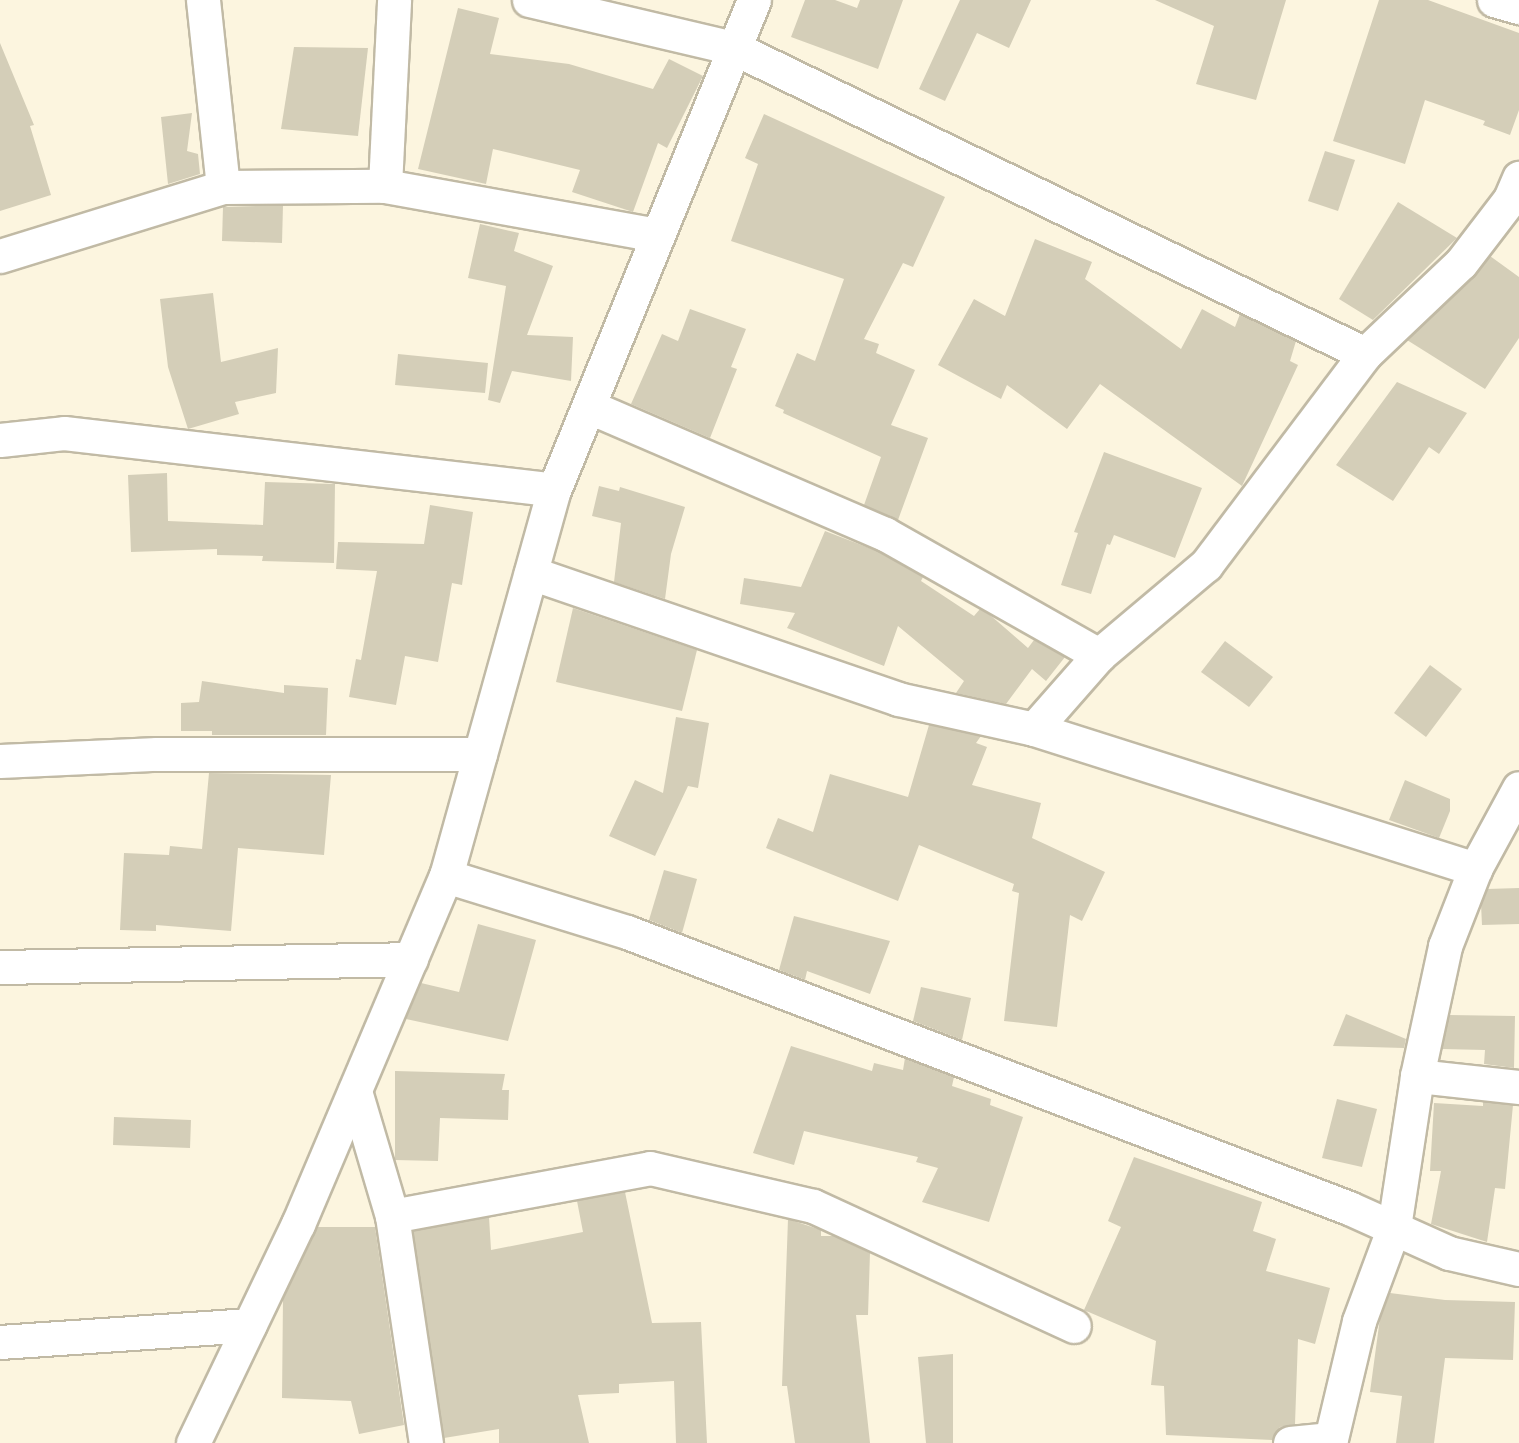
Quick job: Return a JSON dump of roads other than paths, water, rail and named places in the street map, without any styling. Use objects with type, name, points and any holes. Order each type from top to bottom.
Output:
[{"type":"street","points":[[203,0],[223,188]]},
{"type":"street","points":[[385,186],[394,0]]},
{"type":"street","points":[[529,0],[734,48],[1365,354]]},
{"type":"street","points":[[193,1443],[355,1090],[446,876],[554,490],[590,407],[656,235],[754,0]]},
{"type":"street","points":[[1494,0],[1519,7]]},
{"type":"street","points":[[1034,729],[1100,655],[1206,565],[1365,354],[1461,263],[1510,199],[1519,178]]},
{"type":"street","points":[[0,256],[223,188],[385,186],[656,235]]},
{"type":"street","points":[[590,407],[885,534],[1100,655]]},
{"type":"street","points":[[0,440],[64,434],[554,490]]},
{"type":"street","points":[[531,573],[898,699],[1034,729],[1474,869]]},
{"type":"street","points":[[0,761],[157,754],[480,754]]},
{"type":"street","points":[[1290,1443],[1330,1441],[1359,1321],[1394,1227],[1417,1076],[1444,946],[1474,869],[1519,788]]},
{"type":"street","points":[[446,876],[627,933],[1394,1227],[1449,1253],[1519,1269]]},
{"type":"street","points":[[0,967],[411,959]]},
{"type":"street","points":[[1417,1076],[1519,1087]]},
{"type":"street","points":[[355,1090],[392,1216],[426,1443]]},
{"type":"street","points":[[392,1216],[650,1168],[813,1206],[1074,1326]]},
{"type":"street","points":[[0,1342],[249,1325]]}]
